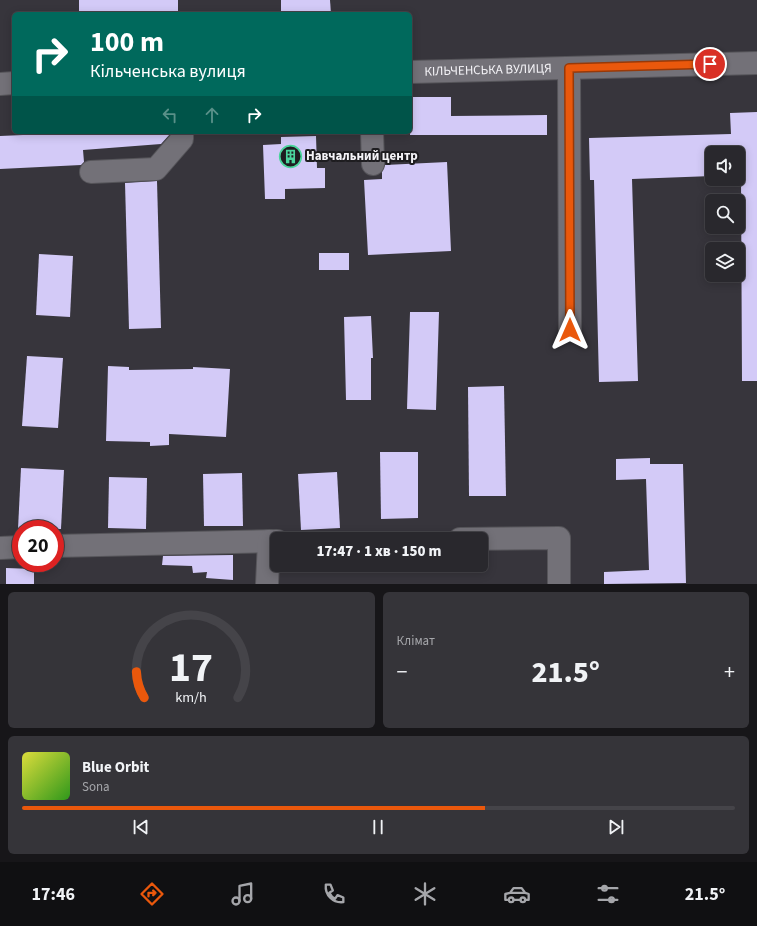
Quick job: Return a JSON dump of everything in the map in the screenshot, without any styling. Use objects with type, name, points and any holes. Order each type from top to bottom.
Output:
[{"type":"street","name":"КІЛЬЧЕНСЬКА ВУЛИЦЯ","points":[[412,72],[757,63]]},
{"type":"street","points":[[569,68],[570,330]]},
{"type":"street","points":[[0,84],[12,84]]},
{"type":"street","points":[[90,172],[156,169],[182,139],[182,134]]},
{"type":"street","points":[[372,134],[373,164]]},
{"type":"street","points":[[488,539],[559,538],[559,584]]},
{"type":"street","points":[[64,546],[270,541]]},
{"type":"street","points":[[0,548],[12,547]]},
{"type":"street","points":[[267,584],[270,562]]},
{"type":"building","points":[[79,0],[178,0],[178,12],[79,12]]},
{"type":"building","points":[[281,0],[330,0],[331,12],[281,12]]},
{"type":"building","points":[[412,97],[451,97],[451,116],[547,115],[547,135],[410,135],[412,134]]},
{"type":"building","points":[[757,112],[757,381],[742,381],[742,282],[745,282],[745,242],[741,242],[741,234],[745,234],[745,194],[741,194],[741,186],[745,186],[745,146],[705,146],[705,176],[632,179],[638,381],[599,382],[594,180],[590,180],[589,138],[731,134],[730,113]]},
{"type":"building","points":[[46,134],[170,134],[161,144],[83,150],[84,162],[81,165],[0,169],[0,136]]},
{"type":"building","name":"Навчальний центр","points":[[316,136],[317,168],[325,168],[325,188],[285,189],[285,199],[265,199],[263,145],[281,144],[281,137]]},
{"type":"building","points":[[447,162],[451,251],[368,255],[364,180],[382,179],[382,172],[385,165]]},
{"type":"building","points":[[157,181],[161,328],[129,329],[125,183]]},
{"type":"building","points":[[319,253],[349,253],[349,270],[319,270]]},
{"type":"building","points":[[39,254],[73,256],[70,317],[36,315]]},
{"type":"building","points":[[410,312],[439,312],[436,410],[407,409]]},
{"type":"building","points":[[371,316],[373,358],[371,358],[371,400],[346,400],[344,317]]},
{"type":"building","points":[[27,356],[63,358],[58,428],[22,426]]},
{"type":"building","points":[[108,366],[129,367],[129,370],[193,369],[193,367],[230,369],[226,437],[169,434],[169,445],[150,446],[150,442],[106,441]]},
{"type":"building","points":[[504,386],[506,496],[469,496],[468,387]]},
{"type":"building","points":[[380,452],[418,452],[418,518],[381,519]]},
{"type":"building","points":[[650,458],[650,464],[683,464],[686,583],[604,584],[604,572],[649,570],[646,479],[616,480],[616,459]]},
{"type":"building","points":[[21,468],[64,470],[61,520],[18,520]]},
{"type":"building","points":[[337,472],[340,528],[301,530],[298,474]]},
{"type":"building","points":[[242,473],[243,526],[204,526],[203,474]]},
{"type":"building","points":[[109,477],[147,478],[146,529],[108,528]]},
{"type":"building","points":[[233,555],[233,580],[206,578],[207,572],[193,573],[192,566],[162,565],[163,556]]},
{"type":"building","points":[[6,568],[12,568],[12,572],[34,572],[34,584],[6,584]]},
{"type":"place","name":"Навчальний центр","points":[[290,156]]},
{"type":"route","points":[[570,330],[569,68],[710,64]]}]
